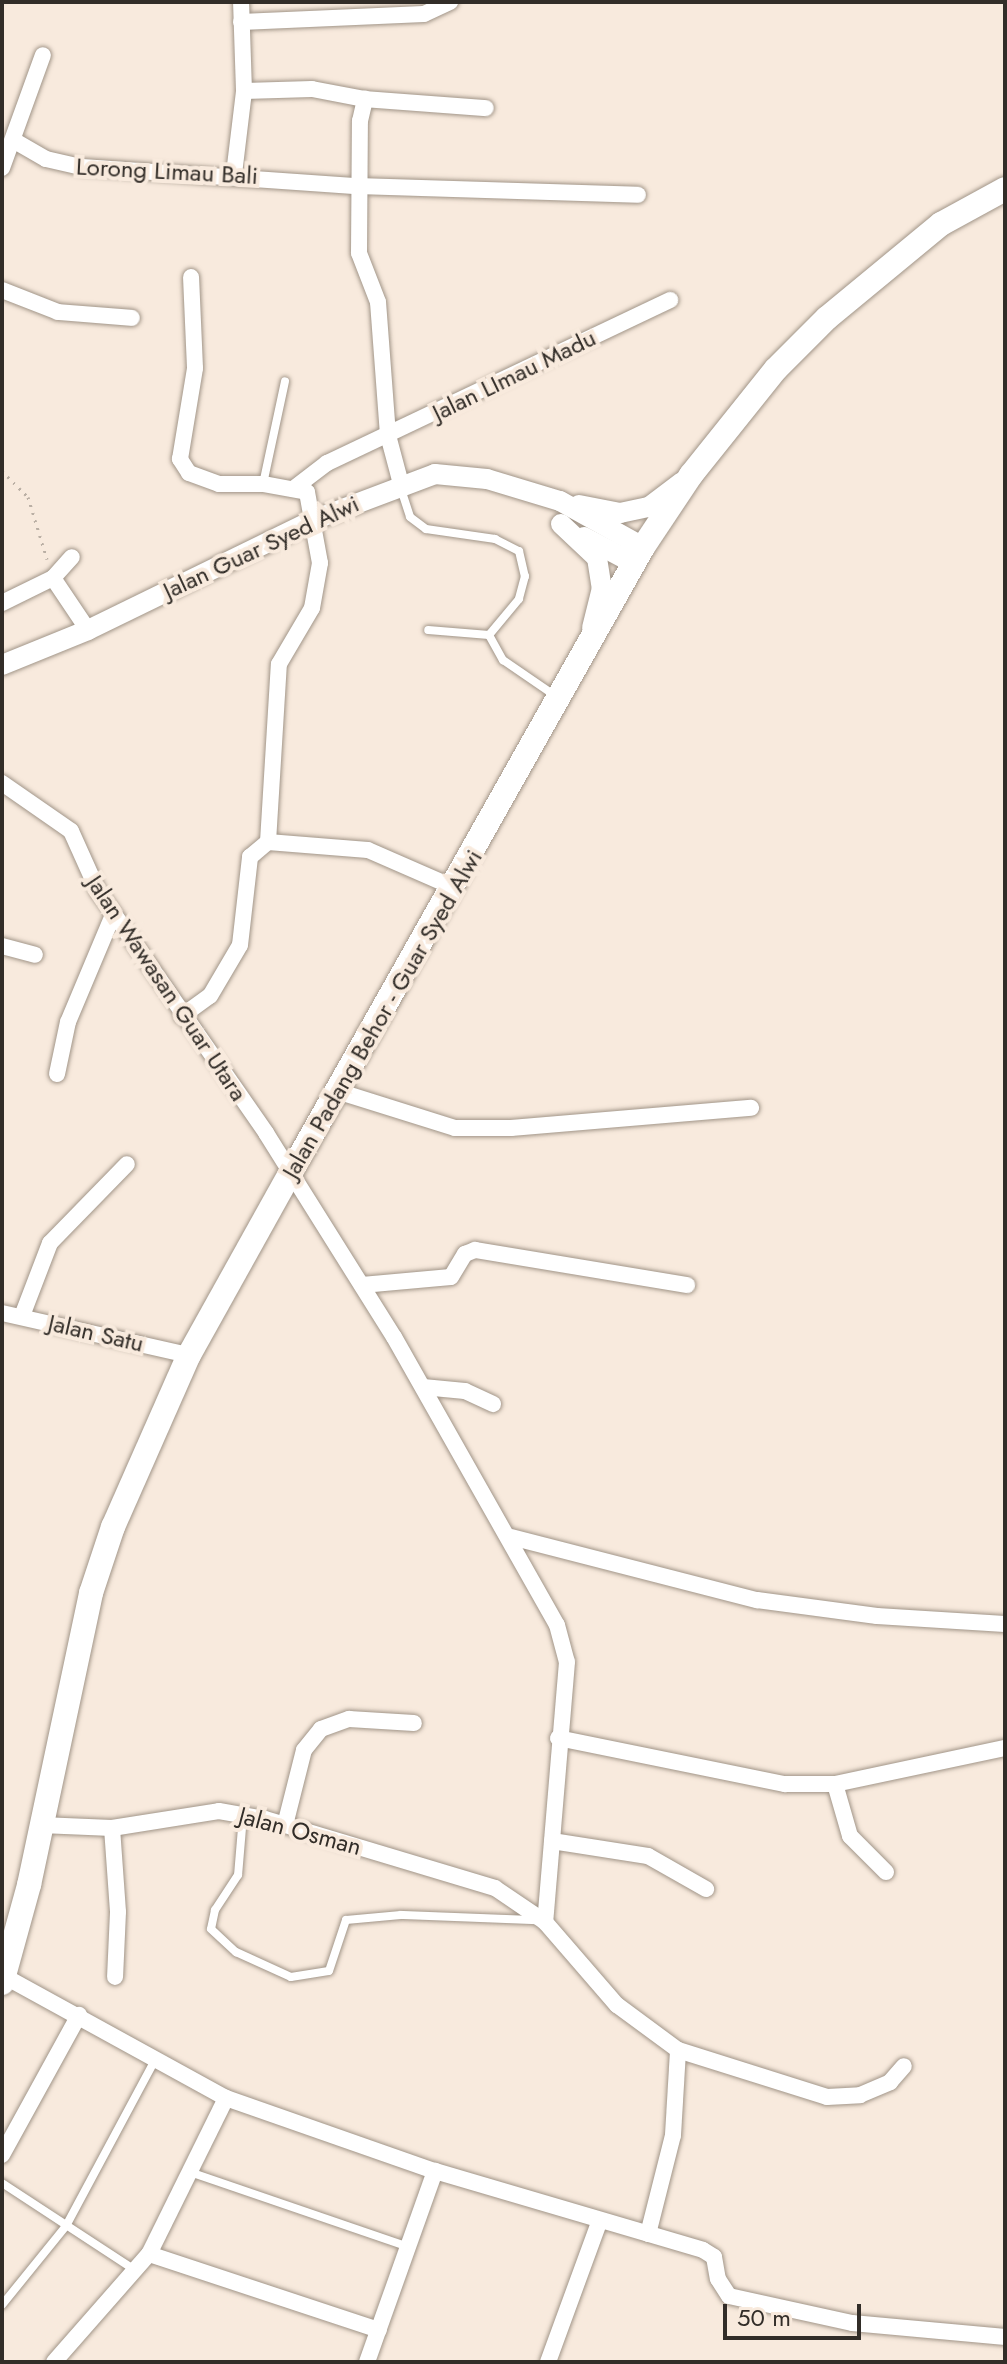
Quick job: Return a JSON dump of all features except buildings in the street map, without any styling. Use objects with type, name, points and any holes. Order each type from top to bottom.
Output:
[{"type":"main road","name":"Jalan Padang Behor - Guar Syed Alwi","points":[[3,1978],[41,1825],[91,1593],[131,1480],[189,1355],[291,1172],[455,888],[589,643],[639,556],[691,475],[776,369],[827,318],[941,224],[1005,189]]},
{"type":"street","points":[[234,174],[244,91],[241,2]]},
{"type":"street","points":[[241,22],[424,14],[450,2]]},
{"type":"street","points":[[2,168],[43,55]]},
{"type":"street","points":[[244,91],[312,89],[365,99],[486,108]]},
{"type":"street","points":[[365,99],[357,186],[359,253],[378,302],[388,435],[401,484]]},
{"type":"street","name":"Lorong Limau Bali","points":[[13,140],[63,165],[234,174],[357,186],[638,195]]},
{"type":"street","points":[[191,277],[195,368],[180,459],[189,473],[219,484],[263,484],[293,489],[312,498],[316,519],[317,593],[279,664],[275,687],[268,842]]},
{"type":"street","points":[[2,290],[58,312],[132,318]]},
{"type":"street","name":"Jalan LImau Madu","points":[[293,489],[301,478],[358,449],[670,300]]},
{"type":"street","name":"Jalan Guar Syed Alwi","points":[[2,665],[88,630],[316,519],[401,484],[435,474],[466,476],[560,501],[639,556]]},
{"type":"street","points":[[560,501],[620,513],[649,507],[691,475]]},
{"type":"street","name":"Jalan Guar Syed Alwi","points":[[528,492],[561,524],[639,556]]},
{"type":"street","points":[[561,524],[597,558],[602,588],[589,643]]},
{"type":"street","points":[[2,603],[53,578],[72,557]]},
{"type":"street","points":[[53,578],[88,630]]},
{"type":"street","name":"Jalan Wawasan Guar Utara","points":[[2,783],[71,831],[113,915],[151,964],[182,1016],[291,1172],[362,1285],[511,1537],[557,1625],[567,1662],[558,1738],[545,1922]]},
{"type":"street","points":[[182,1016],[210,996],[240,945],[250,857],[268,842],[377,853],[455,888]]},
{"type":"street","points":[[57,1074],[68,1022],[113,915]]},
{"type":"street","points":[[2,946],[35,955]]},
{"type":"street","points":[[337,1091],[425,1123],[455,1128],[751,1108]]},
{"type":"street","points":[[22,1316],[50,1243],[127,1164]]},
{"type":"street","points":[[362,1285],[451,1277],[465,1254],[475,1250],[687,1285]]},
{"type":"street","name":"Jalan Satu","points":[[2,1313],[189,1355]]},
{"type":"street","points":[[423,1387],[465,1391],[493,1404]]},
{"type":"street","points":[[511,1537],[757,1600],[877,1616],[1005,1624]]},
{"type":"street","points":[[285,1825],[304,1750],[321,1729],[349,1719],[414,1723]]},
{"type":"street","points":[[558,1738],[785,1784],[835,1784],[1005,1748]]},
{"type":"street","points":[[835,1784],[850,1836],[886,1872]]},
{"type":"street","name":"Jalan Osman","points":[[41,1825],[112,1828],[184,1813],[243,1816],[285,1825],[495,1888],[545,1922],[617,2005],[678,2050],[827,2097],[860,2095],[890,2082],[904,2066]]},
{"type":"street","points":[[112,1828],[118,1912],[115,1977]]},
{"type":"street","points":[[552,1841],[648,1856],[706,1889]]},
{"type":"street","points":[[3,1978],[79,2015],[226,2098],[435,2171],[599,2223],[648,2234],[714,2257],[718,2279],[729,2296],[852,2323],[1005,2337]]},
{"type":"street","points":[[2,2155],[79,2015]]},
{"type":"street","points":[[648,2234],[673,2135],[678,2050]]},
{"type":"street","points":[[55,2362],[149,2254],[186,2171],[226,2098]]},
{"type":"street","points":[[367,2362],[435,2171]]},
{"type":"street","points":[[548,2362],[599,2223]]},
{"type":"street","points":[[149,2254],[379,2330]]},
{"type":"lane","points":[[263,484],[285,381]]},
{"type":"lane","points":[[401,484],[410,517],[426,529],[495,539],[519,551],[525,576],[519,599],[489,635]]},
{"type":"lane","points":[[428,630],[489,635]]},
{"type":"lane","points":[[489,635],[503,660],[560,699]]},
{"type":"lane","points":[[243,1816],[238,1875],[215,1910],[211,1929],[236,1952],[291,1977],[329,1971],[346,1920],[471,1915],[545,1922]]},
{"type":"lane","points":[[2,2305],[66,2226],[157,2057]]},
{"type":"lane","points":[[186,2171],[409,2247]]},
{"type":"lane","points":[[2,2183],[136,2271]]},
{"type":"path","points":[[2,471],[28,497],[53,578]]}]
